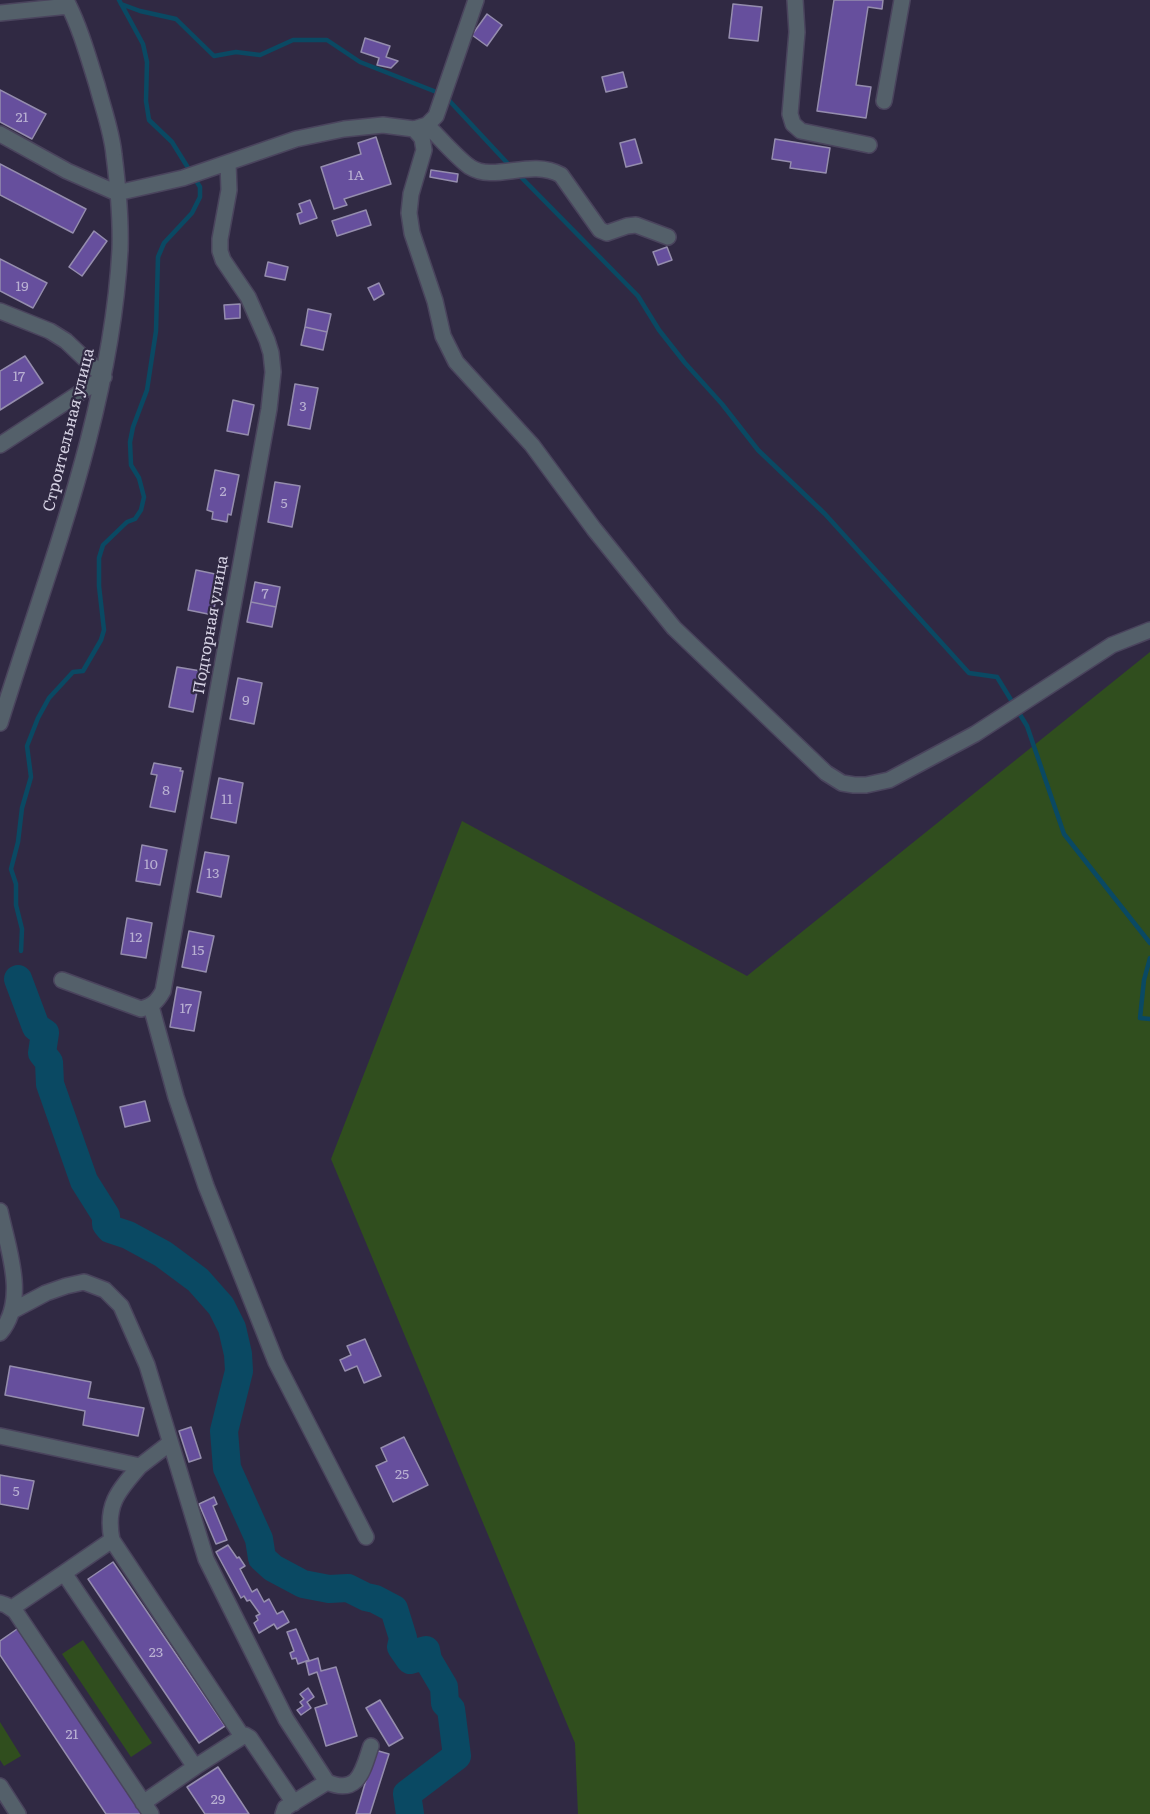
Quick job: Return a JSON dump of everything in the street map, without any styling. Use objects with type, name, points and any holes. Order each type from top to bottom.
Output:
[{"type":"street","points":[[795,0],[797,32],[790,114],[793,124],[801,131],[869,145]]},
{"type":"street","points":[[884,101],[902,0]]},
{"type":"street","points":[[421,127],[436,116],[474,1]]},
{"type":"street","points":[[0,13],[67,3]]},
{"type":"street","name":"Строительная улица","points":[[0,723],[90,432],[104,376],[116,297],[120,247],[114,153],[107,119],[87,52],[67,3]]},
{"type":"street","points":[[0,134],[67,171],[117,193],[183,178],[296,139],[344,129],[394,125],[421,127],[471,167],[483,172],[536,167],[561,175],[600,230],[607,233],[636,225],[668,237]]},
{"type":"street","points":[[421,127],[424,150],[411,194],[412,233],[435,301],[443,336],[456,362],[532,445],[594,529],[674,628],[826,773],[842,783],[854,785],[889,780],[975,734],[1112,645],[1150,630]]},
{"type":"street","name":"Подгорная улица","points":[[151,1006],[163,991],[269,409],[273,372],[271,353],[256,315],[248,297],[223,260],[220,251],[220,239],[230,190],[228,163]]},
{"type":"street","points":[[0,311],[66,341],[104,376],[0,445]]},
{"type":"street","points":[[62,980],[141,1009],[151,1006],[176,1097],[206,1186],[276,1362],[366,1537]]},
{"type":"street","points":[[0,1211],[15,1287],[12,1311],[7,1324],[0,1333]]},
{"type":"street","points":[[12,1311],[46,1293],[84,1282],[105,1290],[121,1306],[147,1365],[206,1559],[286,1719],[327,1782],[337,1786],[352,1784],[361,1776],[371,1746]]},
{"type":"street","points":[[0,1436],[140,1466]]},
{"type":"street","points":[[170,1443],[140,1466],[114,1498],[108,1522],[112,1540],[242,1736],[250,1738],[294,1803]]},
{"type":"street","points":[[112,1540],[64,1573],[6,1605],[147,1809],[195,1767],[242,1736]]},
{"type":"street","points":[[64,1573],[195,1767]]},
{"type":"street","points":[[283,1814],[285,1808],[327,1782]]},
{"type":"street","points":[[0,1786],[18,1814]]},
{"type":"green space","points":[[1150,652],[1150,1814],[578,1814],[575,1743],[331,1159],[462,821],[747,976]]},
{"type":"green space","points":[[83,1640],[152,1743],[131,1757],[62,1654]]},
{"type":"green space","points":[[0,1722],[21,1756],[4,1766],[0,1760]]},
{"type":"building","points":[[834,0],[883,0],[882,9],[868,7],[856,85],[871,87],[866,118],[817,111]]},
{"type":"building","points":[[733,4],[762,7],[758,41],[729,38]]},
{"type":"building","points":[[487,14],[502,25],[487,46],[472,35]]},
{"type":"building","points":[[365,38],[390,46],[386,57],[398,61],[391,68],[377,65],[379,58],[361,52]]},
{"type":"building","points":[[623,72],[627,87],[606,92],[602,77]]},
{"type":"building","points":[[0,90],[46,114],[32,139],[0,122]]},
{"type":"building","points":[[376,137],[391,184],[344,199],[347,205],[334,209],[321,167],[361,154],[358,143]]},
{"type":"building","points":[[635,139],[642,163],[626,167],[620,143]]},
{"type":"building","points":[[775,139],[830,148],[826,173],[790,168],[791,162],[772,159]]},
{"type":"building","points":[[0,164],[86,209],[73,233],[0,195]]},
{"type":"building","points":[[431,170],[458,174],[457,182],[430,177]]},
{"type":"building","points":[[310,200],[317,218],[300,224],[297,214],[302,212],[299,204]]},
{"type":"building","points":[[366,210],[371,225],[337,236],[332,221]]},
{"type":"building","points":[[94,231],[107,241],[82,276],[69,267]]},
{"type":"building","points":[[667,247],[672,260],[658,265],[653,252]]},
{"type":"building","points":[[0,259],[47,283],[33,308],[0,291]]},
{"type":"building","points":[[268,262],[288,267],[285,280],[265,276]]},
{"type":"building","points":[[379,283],[384,294],[374,300],[368,288]]},
{"type":"building","points":[[240,304],[240,318],[225,319],[224,305]]},
{"type":"building","points":[[308,309],[331,314],[327,332],[305,327]]},
{"type":"building","points":[[305,327],[327,332],[323,350],[301,345]]},
{"type":"building","points":[[25,356],[43,383],[0,410],[0,371]]},
{"type":"building","points":[[295,384],[318,388],[310,429],[288,425]]},
{"type":"building","points":[[233,400],[254,405],[248,435],[227,431]]},
{"type":"building","points":[[215,470],[239,475],[231,515],[228,514],[227,522],[212,519],[213,512],[207,510]]},
{"type":"building","points":[[275,482],[300,486],[292,527],[268,522]]},
{"type":"building","points":[[196,570],[220,575],[213,615],[188,610]]},
{"type":"building","points":[[255,582],[280,587],[276,607],[251,602]]},
{"type":"building","points":[[251,602],[276,607],[272,627],[247,622]]},
{"type":"building","points":[[177,667],[201,671],[193,712],[169,707]]},
{"type":"building","points":[[238,678],[262,683],[254,724],[230,719]]},
{"type":"building","points":[[154,763],[181,768],[180,771],[183,771],[175,812],[150,807],[157,775],[151,774]]},
{"type":"building","points":[[219,778],[243,783],[236,823],[211,818]]},
{"type":"building","points":[[142,845],[167,850],[160,885],[136,881]]},
{"type":"building","points":[[205,852],[229,856],[221,897],[197,892]]},
{"type":"building","points":[[127,918],[152,923],[146,958],[121,954]]},
{"type":"building","points":[[189,931],[214,936],[206,972],[182,967]]},
{"type":"building","points":[[177,987],[201,992],[194,1031],[170,1027]]},
{"type":"building","points":[[145,1101],[150,1121],[125,1127],[120,1107]]},
{"type":"building","points":[[365,1339],[381,1376],[364,1383],[357,1366],[345,1371],[340,1360],[351,1355],[347,1346]]},
{"type":"building","points":[[10,1366],[91,1382],[88,1398],[144,1408],[138,1436],[83,1425],[85,1411],[5,1395]]},
{"type":"building","points":[[191,1427],[201,1458],[189,1462],[179,1431]]},
{"type":"building","points":[[404,1437],[428,1485],[393,1502],[376,1466],[387,1461],[381,1448]]},
{"type":"building","points":[[0,1475],[34,1481],[28,1509],[0,1504]]},
{"type":"building","points":[[214,1497],[217,1504],[213,1506],[227,1540],[216,1544],[199,1504]]},
{"type":"building","points":[[228,1545],[245,1566],[240,1569],[252,1592],[257,1589],[264,1602],[269,1599],[277,1614],[283,1611],[289,1622],[277,1629],[274,1624],[259,1633],[254,1623],[258,1620],[256,1616],[260,1614],[250,1600],[247,1601],[244,1596],[241,1598],[216,1552]]},
{"type":"building","points":[[113,1562],[225,1726],[199,1743],[88,1579]]},
{"type":"building","points":[[20,1627],[145,1814],[106,1814],[0,1655],[0,1641]]},
{"type":"building","points":[[296,1629],[309,1660],[298,1664],[296,1658],[292,1659],[290,1653],[294,1651],[287,1632]]},
{"type":"building","points":[[318,1658],[321,1671],[336,1667],[357,1736],[326,1746],[315,1708],[327,1704],[317,1672],[309,1675],[306,1662]]},
{"type":"building","points":[[308,1688],[314,1697],[307,1702],[311,1708],[301,1715],[297,1710],[303,1706],[300,1702],[304,1699],[300,1694]]},
{"type":"building","points":[[380,1700],[403,1738],[389,1746],[366,1708]]},
{"type":"building","points":[[375,1750],[389,1754],[370,1814],[356,1814]]},
{"type":"building","points":[[218,1767],[249,1814],[205,1814],[187,1787]]},
{"type":"waterway","points":[[21,951],[22,929],[16,905],[16,884],[11,869],[18,842],[22,808],[31,777],[27,746],[49,698],[73,672],[83,671],[101,640],[104,630],[99,586],[99,558],[103,545],[127,522],[135,519],[141,510],[144,497],[139,478],[131,465],[130,442],[133,427],[147,390],[156,331],[158,257],[164,243],[192,213],[200,197],[200,187],[172,142],[149,120],[146,101],[147,62],[143,44],[119,0]]},
{"type":"waterway","points":[[121,4],[176,19],[214,56],[236,52],[260,55],[293,40],[327,40],[360,62],[444,95],[511,167]]},
{"type":"waterway","points":[[517,173],[638,296],[659,330],[758,450],[825,514],[969,673],[997,677],[1027,726],[1064,834],[1150,943]]},
{"type":"waterway","points":[[1150,958],[1144,980],[1140,1018],[1150,1019]]},
{"type":"waterway","points":[[18,979],[36,1027],[45,1033],[42,1053],[49,1062],[50,1084],[84,1181],[106,1216],[106,1224],[110,1229],[128,1235],[163,1254],[198,1280],[221,1306],[232,1328],[239,1371],[224,1431],[227,1468],[259,1539],[262,1558],[273,1568],[303,1584],[329,1589],[348,1588],[394,1609],[403,1638],[401,1647],[410,1660],[417,1658],[418,1652],[426,1650],[428,1660],[444,1687],[445,1703],[451,1709],[457,1756],[407,1794],[410,1814]]}]
